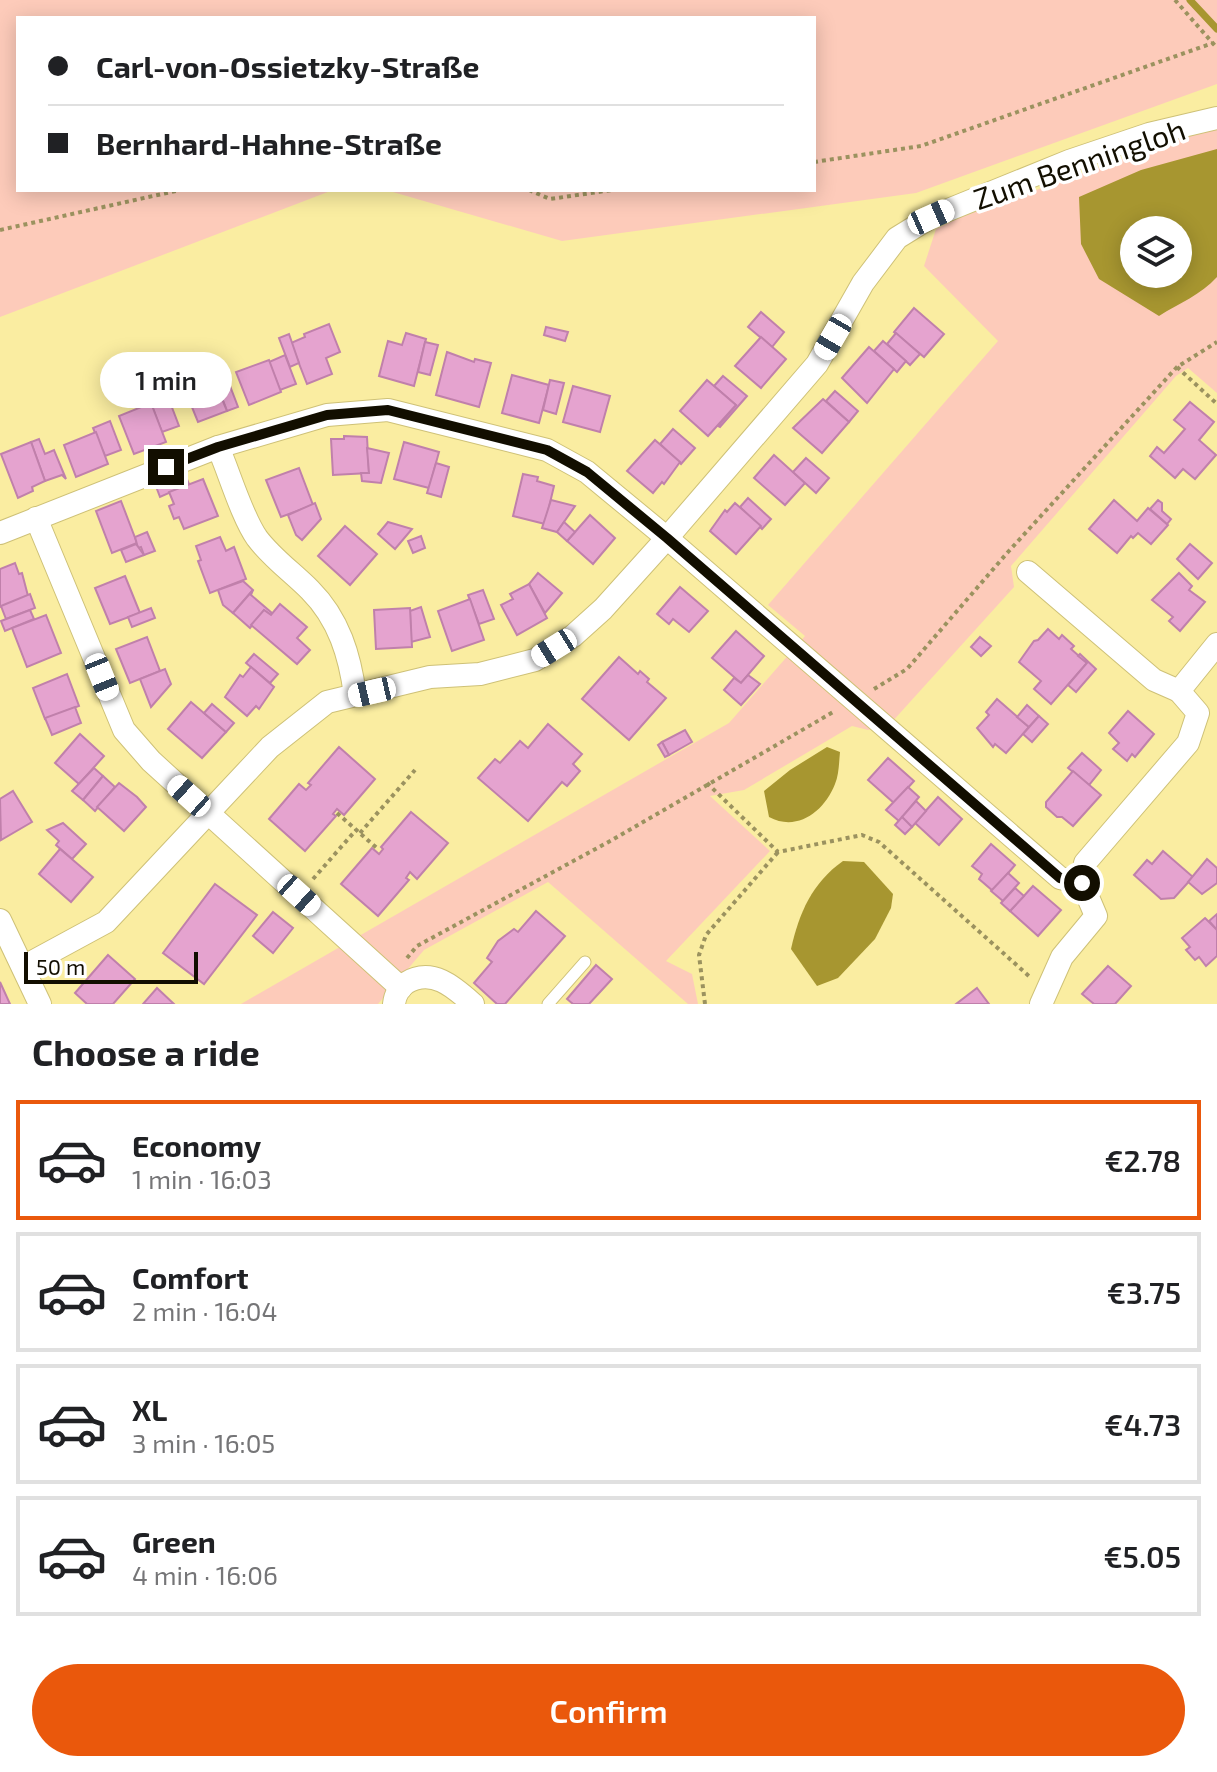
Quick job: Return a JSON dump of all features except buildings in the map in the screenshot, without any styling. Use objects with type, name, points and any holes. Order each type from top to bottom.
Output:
[{"type":"street","name":"Zum Benningloh","points":[[23,967],[106,922],[270,747],[327,702],[430,677],[480,674],[535,660],[573,636],[603,609],[667,538],[817,364],[863,283],[897,238],[931,217],[1069,161],[1149,134],[1217,118]]},
{"type":"street","points":[[0,533],[218,447],[327,415],[388,410],[547,450],[587,472],[667,538],[1060,878],[1082,883]]},
{"type":"street","points":[[218,447],[255,535],[270,554],[312,592],[334,620],[351,661],[355,695]]},
{"type":"street","points":[[36,518],[124,730],[151,761],[299,895],[395,990],[415,978],[430,976],[452,986],[473,1004]]},
{"type":"street","points":[[1028,572],[1154,680],[1179,691],[1208,717],[1085,863],[1082,883],[1096,916],[1062,957],[1043,997]]},
{"type":"street","points":[[1179,691],[1217,644]]},
{"type":"street","points":[[0,920],[40,1004]]},
{"type":"lane","points":[[548,1004],[585,962]]},
{"type":"path","points":[[816,162],[921,146],[1215,46],[1175,0]]},
{"type":"path","points":[[0,230],[171,192]]},
{"type":"path","points":[[534,192],[550,199],[598,192]]},
{"type":"path","points":[[395,990],[417,946],[612,840],[907,669],[1008,552],[1177,367],[1217,342]]},
{"type":"path","points":[[1177,367],[1217,404]]},
{"type":"path","points":[[299,895],[415,770]]},
{"type":"path","points":[[707,783],[778,852]]},
{"type":"path","points":[[337,813],[379,850]]},
{"type":"path","points":[[705,1004],[699,955],[706,935],[778,852],[862,835],[879,842],[1043,997]]},
{"type":"shaded area","points":[[0,0],[1217,0],[1217,84],[916,193],[562,241],[393,192],[816,192],[816,16],[16,16],[16,192],[328,192],[0,317]]},
{"type":"shaded area","points":[[1217,129],[1217,393],[1188,368],[1176,376],[1011,566],[1014,587],[891,723],[868,730],[852,726],[744,790],[710,796],[770,851],[666,961],[692,974],[698,1004],[688,1004],[548,882],[424,950],[378,1004],[241,1004],[729,723],[805,636],[768,605],[998,341],[924,266],[936,229],[961,217],[1188,135]]},
{"type":"shaded area","points":[[1217,149],[1217,277],[1197,294],[1159,316],[1099,279],[1081,244],[1079,197],[1141,170]]},
{"type":"shaded area","points":[[827,747],[840,752],[836,780],[824,803],[817,811],[799,821],[779,821],[769,817],[764,791]]},
{"type":"shaded area","points":[[843,861],[864,862],[893,894],[891,908],[875,939],[838,978],[817,986],[791,949],[808,900],[823,879]]},
{"type":"waterway","points":[[1190,0],[1217,29]]},
{"type":"route","points":[[166,467],[218,447],[327,415],[388,410],[547,450],[587,472],[667,538],[1060,878],[1082,883]]}]
